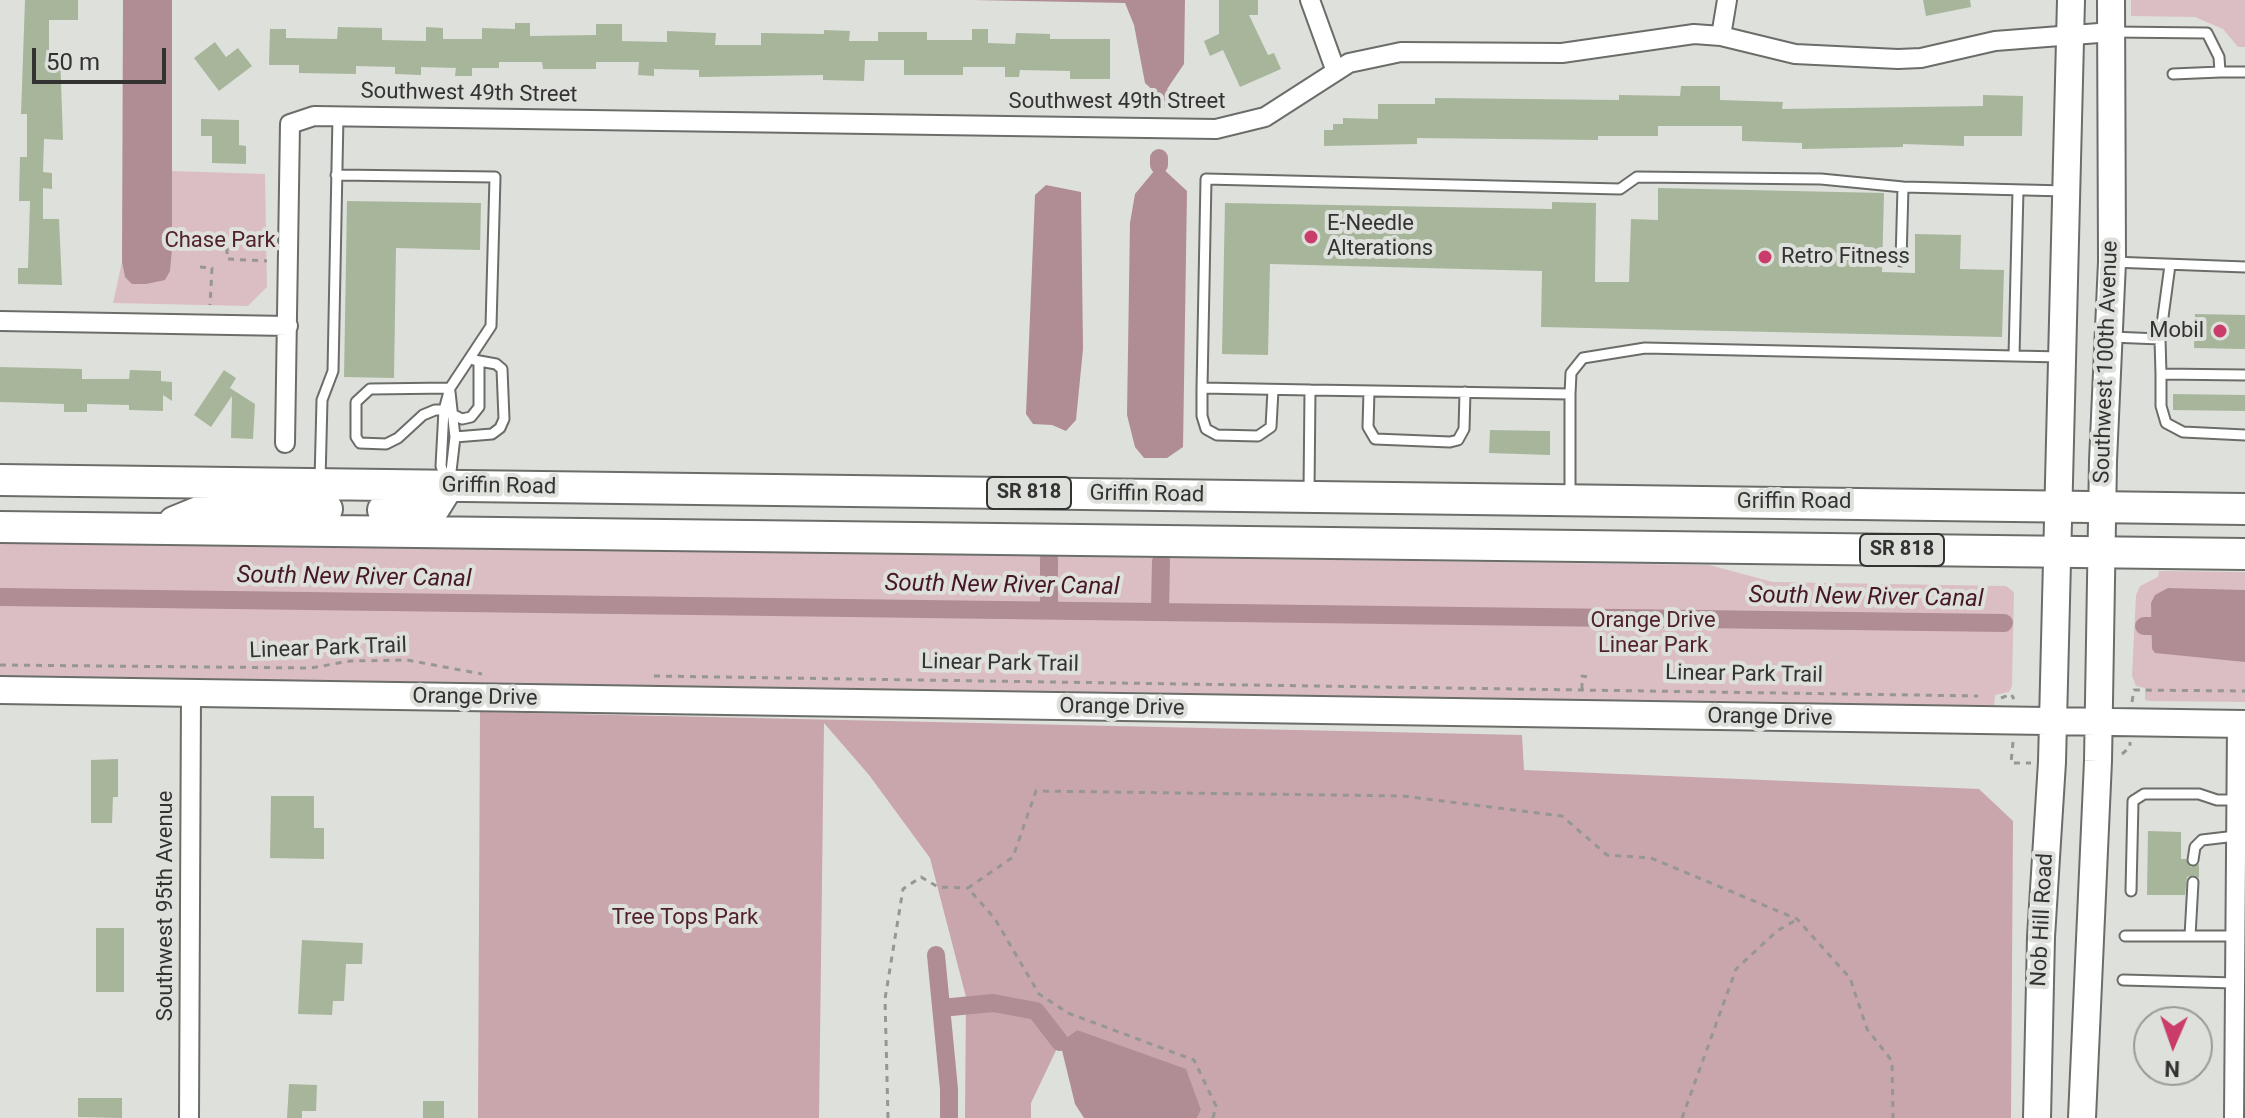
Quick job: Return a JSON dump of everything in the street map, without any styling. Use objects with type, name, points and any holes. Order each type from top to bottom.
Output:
[{"type":"main road","name":"Southwest 100th Avenue","points":[[2053,723],[2069,191],[2071,0]]},
{"type":"main road","name":"Southwest 100th Avenue","points":[[2099,723],[2102,506],[2112,262],[2111,0]]},
{"type":"main road","name":"Griffin Road","points":[[0,480],[2245,509]]},
{"type":"main road","points":[[157,528],[211,507],[425,510],[444,497],[448,486]]},
{"type":"main road","points":[[670,534],[691,508],[903,503],[947,493]]},
{"type":"main road","points":[[997,537],[1060,519],[1274,521],[1309,496]]},
{"type":"main road","name":"Griffin Road","points":[[0,527],[2245,554]]},
{"type":"main road","name":"Orange Drive","points":[[0,690],[2241,724]]},
{"type":"main road","name":"Nob Hill Road","points":[[2037,1118],[2041,937],[2053,723]]},
{"type":"main road","points":[[2082,1118],[2099,723]]},
{"type":"street","points":[[1310,0],[1335,69]]},
{"type":"street","points":[[1721,36],[1727,0]]},
{"type":"street","name":"Southwest 49th Street","points":[[288,326],[290,124],[314,116],[1216,129],[1265,117],[1315,87],[1335,69],[1362,59],[1401,52],[1562,53],[1682,35],[1721,36],[1795,54],[1898,59],[1921,58],[1995,41],[2112,32]]},
{"type":"street","points":[[0,321],[288,326],[285,443]]},
{"type":"street","name":"Southwest 95th Avenue","points":[[189,1118],[191,694]]},
{"type":"street","points":[[2234,1118],[2236,836],[2241,724]]},
{"type":"lane","points":[[2112,32],[2207,33],[2219,57],[2220,72]]},
{"type":"lane","points":[[2173,74],[2245,72]]},
{"type":"lane","points":[[320,484],[322,400],[333,371],[338,116]]},
{"type":"lane","points":[[336,175],[495,177],[491,326],[474,360],[450,388],[444,410],[441,466],[448,486]]},
{"type":"lane","points":[[1273,390],[1271,427],[1258,436],[1217,435],[1206,429],[1202,416],[1202,388],[1206,179],[1620,189],[1637,177],[1791,179],[1903,187],[2069,191]]},
{"type":"lane","points":[[1901,261],[1903,187]]},
{"type":"lane","points":[[2014,356],[2018,190]]},
{"type":"lane","points":[[2112,262],[2245,267]]},
{"type":"lane","points":[[2170,265],[2160,339],[2161,406],[2166,423],[2183,432],[2245,435]]},
{"type":"lane","points":[[2108,337],[2160,339]]},
{"type":"lane","points":[[1570,500],[1571,373],[1583,358],[1645,348],[2064,357]]},
{"type":"lane","points":[[450,388],[370,389],[356,402],[356,437],[360,443],[386,444],[423,415],[444,410],[462,419],[477,414],[474,360]]},
{"type":"lane","points":[[455,437],[492,434],[504,419],[502,369],[496,364],[474,360]]},
{"type":"lane","points":[[2161,374],[2245,375]]},
{"type":"lane","points":[[448,486],[454,466],[455,437],[450,388]]},
{"type":"lane","points":[[1202,388],[1570,394]]},
{"type":"lane","points":[[1309,496],[1310,390]]},
{"type":"lane","points":[[1369,391],[1368,427],[1375,439],[1450,442],[1458,440],[1464,429],[1465,392]]},
{"type":"lane","points":[[2131,891],[2133,801],[2144,794],[2199,794],[2217,800],[2237,800]]},
{"type":"lane","points":[[2193,860],[2195,847],[2202,840],[2236,836]]},
{"type":"lane","points":[[2190,936],[2193,882]]},
{"type":"lane","points":[[2125,936],[2235,936]]},
{"type":"lane","points":[[2123,980],[2235,983]]},
{"type":"path","points":[[227,248],[227,259],[267,261]]},
{"type":"path","points":[[200,267],[212,268],[210,305]]},
{"type":"path","name":"Linear Park Trail","points":[[0,665],[311,668],[350,661],[407,660],[497,674]]},
{"type":"path","points":[[1582,689],[1582,676],[1587,676],[1586,670]]},
{"type":"path","name":"Linear Park Trail","points":[[639,676],[2001,698],[2011,694],[2014,699]]},
{"type":"path","points":[[2132,693],[2134,690],[2245,691]]},
{"type":"path","points":[[2118,761],[2130,743]]},
{"type":"path","points":[[2012,750],[2011,763],[2034,762]]},
{"type":"path","points":[[888,1118],[885,999],[903,889],[921,877],[938,887],[968,888],[1013,857],[1036,791],[1402,796],[1562,816],[1607,855],[1651,858],[1797,919],[1850,978],[1867,1029],[1892,1061],[1893,1118]]},
{"type":"path","points":[[968,888],[995,919],[1039,994],[1068,1013],[1194,1060],[1216,1106],[1213,1118]]},
{"type":"path","points":[[1682,1118],[1736,969],[1777,931],[1797,919]]},
{"type":"green space","points":[[2131,0],[2245,0],[2245,47],[2238,47],[2223,29],[2195,17],[2131,16]]},
{"type":"green space","name":"Chase Park","points":[[172,171],[265,174],[267,287],[248,306],[113,303],[122,262],[125,277],[170,271]]},
{"type":"green space","name":"Orange Drive Linear Park","points":[[0,542],[1709,565],[1773,582],[2006,586],[2014,592],[2012,686],[2009,692],[1995,695],[1994,708],[0,679]]},
{"type":"green space","points":[[2159,571],[2245,572],[2245,702],[2145,700],[2145,688],[2136,686],[2132,676],[2136,595],[2140,586],[2158,577]]},
{"type":"green space","name":"Tree Tops Park","points":[[480,712],[1522,735],[1524,770],[1979,789],[2013,821],[2011,1118],[1197,1118],[1201,1110],[1077,1030],[1060,1042],[1031,1103],[1031,1118],[965,1118],[966,997],[930,858],[869,775],[824,723],[819,1118],[478,1118]]},
{"type":"shaded area","points":[[123,0],[172,0],[170,271],[165,280],[146,284],[132,284],[125,277],[122,262]]},
{"type":"shaded area","points":[[973,0],[1185,0],[1184,64],[1165,92],[1156,93],[1145,83],[1134,25],[1125,3]]},
{"type":"shaded area","points":[[1159,165],[1187,191],[1183,447],[1167,458],[1144,458],[1135,447],[1127,415],[1130,223],[1135,194]]},
{"type":"shaded area","points":[[1046,185],[1081,192],[1083,349],[1076,420],[1066,431],[1052,425],[1033,424],[1026,414],[1035,195]]},
{"type":"shaded area","points":[[2168,588],[2245,590],[2245,662],[2155,653],[2152,649],[2151,603],[2155,595]]},
{"type":"shaded area","points":[[1077,1030],[1186,1069],[1201,1110],[1197,1118],[1084,1118],[1075,1104],[1060,1042]]},
{"type":"building","points":[[25,0],[78,0],[78,20],[49,20],[49,52],[60,53],[63,140],[44,139],[43,172],[52,173],[52,189],[43,188],[43,219],[59,219],[62,285],[18,284],[18,268],[28,268],[30,201],[19,201],[20,157],[27,157],[27,114],[21,114]]},
{"type":"building","points":[[1219,0],[1258,0],[1258,15],[1249,15],[1268,55],[1274,53],[1281,69],[1240,87],[1223,50],[1210,56],[1204,41],[1219,34]]},
{"type":"building","points":[[1923,0],[1970,0],[1971,7],[1926,16]]},
{"type":"building","points":[[515,23],[530,23],[530,36],[596,35],[596,24],[622,24],[622,41],[667,42],[667,31],[716,33],[715,45],[761,45],[761,33],[824,34],[824,30],[850,31],[849,41],[878,41],[878,32],[927,32],[927,40],[972,40],[972,29],[988,29],[988,43],[1015,44],[1016,33],[1050,34],[1050,39],[1110,39],[1110,79],[1070,79],[1070,71],[1020,70],[1019,77],[1005,77],[1005,67],[963,67],[963,75],[904,75],[904,60],[865,60],[864,81],[823,80],[823,75],[699,77],[699,70],[654,69],[654,76],[638,75],[639,62],[596,62],[596,69],[543,69],[542,62],[499,62],[499,68],[472,68],[472,76],[455,76],[456,68],[421,67],[421,75],[395,74],[395,67],[356,66],[356,74],[299,73],[299,65],[269,65],[270,29],[286,29],[286,38],[337,39],[338,27],[382,28],[382,40],[426,41],[426,27],[443,28],[443,39],[482,39],[482,28],[515,29]]},
{"type":"building","points":[[215,42],[226,57],[238,48],[252,66],[219,91],[194,58]]},
{"type":"building","points":[[1681,86],[1720,86],[1720,100],[1783,102],[1782,109],[1983,106],[1983,95],[2023,96],[2022,136],[1964,136],[1964,146],[1903,144],[1903,147],[1802,149],[1802,143],[1742,141],[1742,126],[1658,126],[1658,136],[1598,136],[1598,140],[1417,138],[1417,144],[1324,146],[1324,130],[1333,130],[1333,124],[1343,124],[1343,118],[1378,119],[1378,104],[1435,104],[1435,98],[1619,100],[1619,95],[1680,96]]},
{"type":"building","points":[[201,119],[239,120],[239,145],[246,146],[246,164],[212,163],[212,136],[201,136]]},
{"type":"building","points":[[1658,188],[1884,193],[1882,272],[1915,273],[1915,234],[1961,235],[1960,269],[2004,270],[2002,337],[1541,327],[1542,271],[1270,264],[1268,355],[1222,354],[1225,203],[1552,209],[1552,202],[1596,203],[1595,282],[1629,282],[1631,219],[1658,220]]},
{"type":"building","points":[[347,201],[481,203],[480,250],[396,248],[394,378],[344,377]]},
{"type":"building","name":"Mobil","points":[[2195,314],[2245,315],[2245,349],[2194,348]]},
{"type":"building","points":[[0,367],[82,369],[82,379],[129,379],[130,370],[161,371],[161,381],[172,382],[172,401],[163,395],[163,411],[129,410],[129,405],[87,404],[87,412],[64,412],[64,404],[0,402]]},
{"type":"building","points":[[224,370],[236,378],[230,388],[255,404],[253,439],[231,438],[232,396],[211,427],[194,415]]},
{"type":"building","points":[[2173,394],[2245,395],[2245,411],[2173,410]]},
{"type":"building","points":[[1490,430],[1550,431],[1550,455],[1489,453]]},
{"type":"building","points":[[118,759],[118,797],[113,797],[112,823],[91,823],[91,760]]},
{"type":"building","points":[[271,796],[314,796],[314,828],[324,828],[324,859],[270,858]]},
{"type":"building","points":[[2148,831],[2181,832],[2181,859],[2186,859],[2191,867],[2199,864],[2199,878],[2194,875],[2187,877],[2185,895],[2147,895]]},
{"type":"building","points":[[96,928],[124,928],[124,992],[96,992]]},
{"type":"building","points":[[302,940],[363,943],[362,964],[346,964],[344,1001],[333,1001],[332,1015],[298,1014]]},
{"type":"building","points":[[289,1084],[317,1085],[316,1111],[302,1111],[302,1118],[287,1118]]},
{"type":"building","points":[[78,1098],[122,1098],[122,1118],[78,1117]]},
{"type":"building","points":[[423,1101],[444,1101],[444,1118],[423,1118]]},
{"type":"waterway","points":[[1159,92],[1160,99]]},
{"type":"waterway","points":[[1159,158],[1159,165]]},
{"type":"waterway","points":[[1049,559],[1049,610]]},
{"type":"waterway","points":[[1160,611],[1161,561]]},
{"type":"waterway","name":"South New River Canal","points":[[0,597],[2004,623]]},
{"type":"waterway","name":"South New River Canal","points":[[2144,626],[2174,626]]},
{"type":"waterway","points":[[936,955],[949,1118]]},
{"type":"waterway","points":[[941,1008],[993,1003],[1036,1011],[1060,1042]]},
{"type":"place","name":"E-Needle Alterations","points":[[1311,237]]},
{"type":"place","name":"Retro Fitness","points":[[1765,257]]},
{"type":"place","name":"Mobil","points":[[2220,331]]}]
